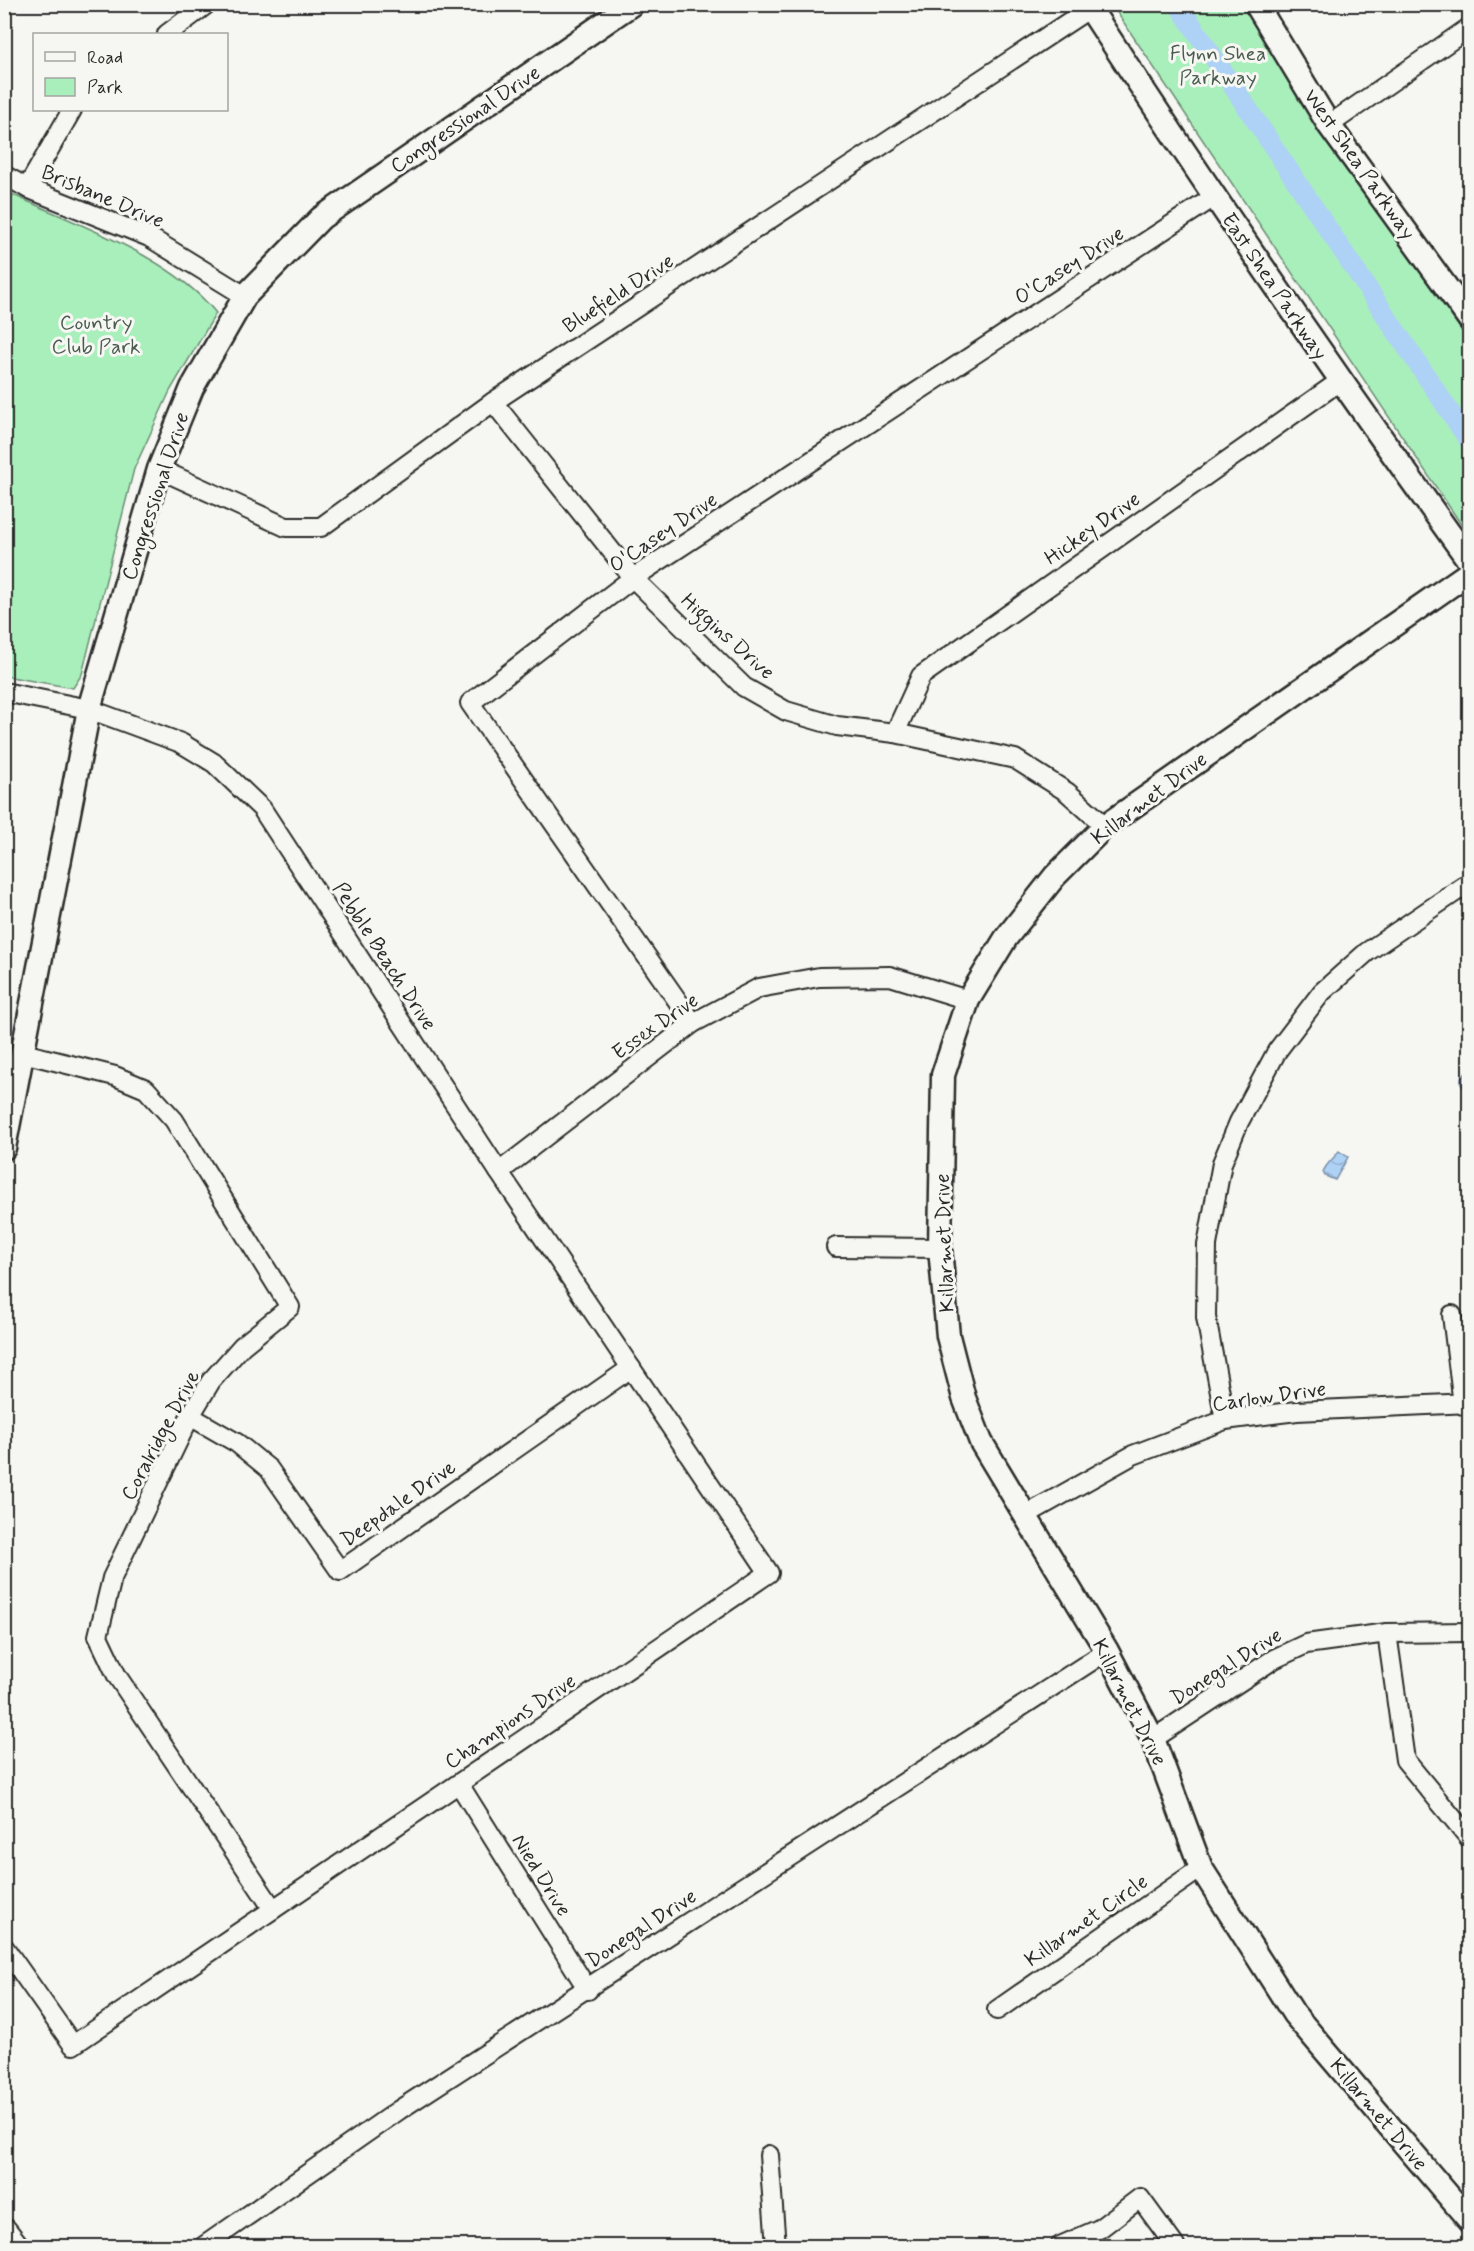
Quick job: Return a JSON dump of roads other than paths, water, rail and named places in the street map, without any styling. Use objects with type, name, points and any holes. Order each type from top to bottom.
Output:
[{"type":"main road","points":[[4,2232],[15,2247]]},
{"type":"street","points":[[168,33],[207,4]]},
{"type":"street","name":"Congressional Drive","points":[[4,1148],[89,709],[159,470],[192,388],[245,296],[321,218],[632,4]]},
{"type":"street","name":"West Shea Parkway","points":[[1256,4],[1329,125],[1466,306]]},
{"type":"street","name":"East Shea Parkway","points":[[1088,6],[1214,197],[1340,381],[1470,562]]},
{"type":"street","name":"Bluefield Drive","points":[[159,470],[286,527],[321,527],[493,402],[1088,6]]},
{"type":"street","points":[[1329,125],[1470,27]]},
{"type":"street","points":[[27,188],[71,111]]},
{"type":"street","name":"Brisbane Drive","points":[[4,175],[27,188],[149,237],[245,296]]},
{"type":"street","name":"O'Casey Drive","points":[[693,1023],[470,702],[633,578],[1214,197]]},
{"type":"street","name":"Hickey Drive","points":[[895,733],[921,676],[1340,381]]},
{"type":"street","name":"Higgins Drive","points":[[493,402],[633,578],[744,687],[786,711],[837,726],[895,733],[1015,759],[1067,792],[1105,826]]},
{"type":"street","name":"Killarmet Drive","points":[[1470,572],[1105,826],[1055,876],[1006,938],[968,1000],[943,1075],[940,1248],[948,1336],[964,1398],[981,1442],[1107,1651],[1153,1738],[1202,1868],[1294,2014],[1470,2221]]},
{"type":"street","name":"Pebble Beach Drive","points":[[4,692],[89,709],[181,743],[214,763],[262,809],[499,1172],[631,1368]]},
{"type":"street","points":[[1225,1420],[1206,1317],[1207,1245],[1222,1162],[1239,1122],[1277,1051],[1322,992],[1367,952],[1470,882]]},
{"type":"street","name":"Essex Drive","points":[[499,1172],[693,1023],[759,988],[819,977],[890,976],[968,1000]]},
{"type":"street","name":"Coralridge Drive","points":[[23,1053],[115,1076],[146,1089],[174,1120],[290,1307],[242,1346],[211,1381],[190,1416],[112,1578],[98,1636],[117,1676],[273,1909]]},
{"type":"street","points":[[836,1247],[940,1248]]},
{"type":"street","points":[[1452,1315],[1466,1404]]},
{"type":"street","name":"Deepdale Drive","points":[[190,1416],[237,1443],[269,1469],[340,1570],[631,1368]]},
{"type":"street","name":"Champions Drive","points":[[4,1947],[73,2045],[769,1573],[631,1368]]},
{"type":"street","name":"Carlow Drive","points":[[1024,1516],[1133,1455],[1225,1420],[1297,1412],[1466,1404]]},
{"type":"street","name":"Donegal Drive","points":[[1153,1738],[1274,1659],[1306,1644],[1387,1633],[1470,1632]]},
{"type":"street","points":[[1387,1633],[1405,1760],[1470,1839]]},
{"type":"street","name":"Donegal Drive","points":[[204,2247],[399,2110],[1107,1651]]},
{"type":"street","name":"Nied Drive","points":[[459,1784],[588,1989]]},
{"type":"street","name":"Killarmet Circle","points":[[997,2010],[1202,1868]]},
{"type":"street","points":[[769,2155],[776,2247]]},
{"type":"street","points":[[1060,2247],[1098,2229],[1140,2198],[1175,2247]]},
{"type":"water","points":[[1469,1072],[1469,1096],[1461,1084],[1461,1078]]},
{"type":"water","points":[[1339,1151],[1348,1157],[1335,1180],[1325,1176],[1323,1172]]},
{"type":"waterway","points":[[1178,4],[1470,442]]},
{"type":"park label","name":"Flynn Shea Parkway","points":[[1218,65]]},
{"type":"park label","name":"Country Club Park","points":[[96,334]]}]
